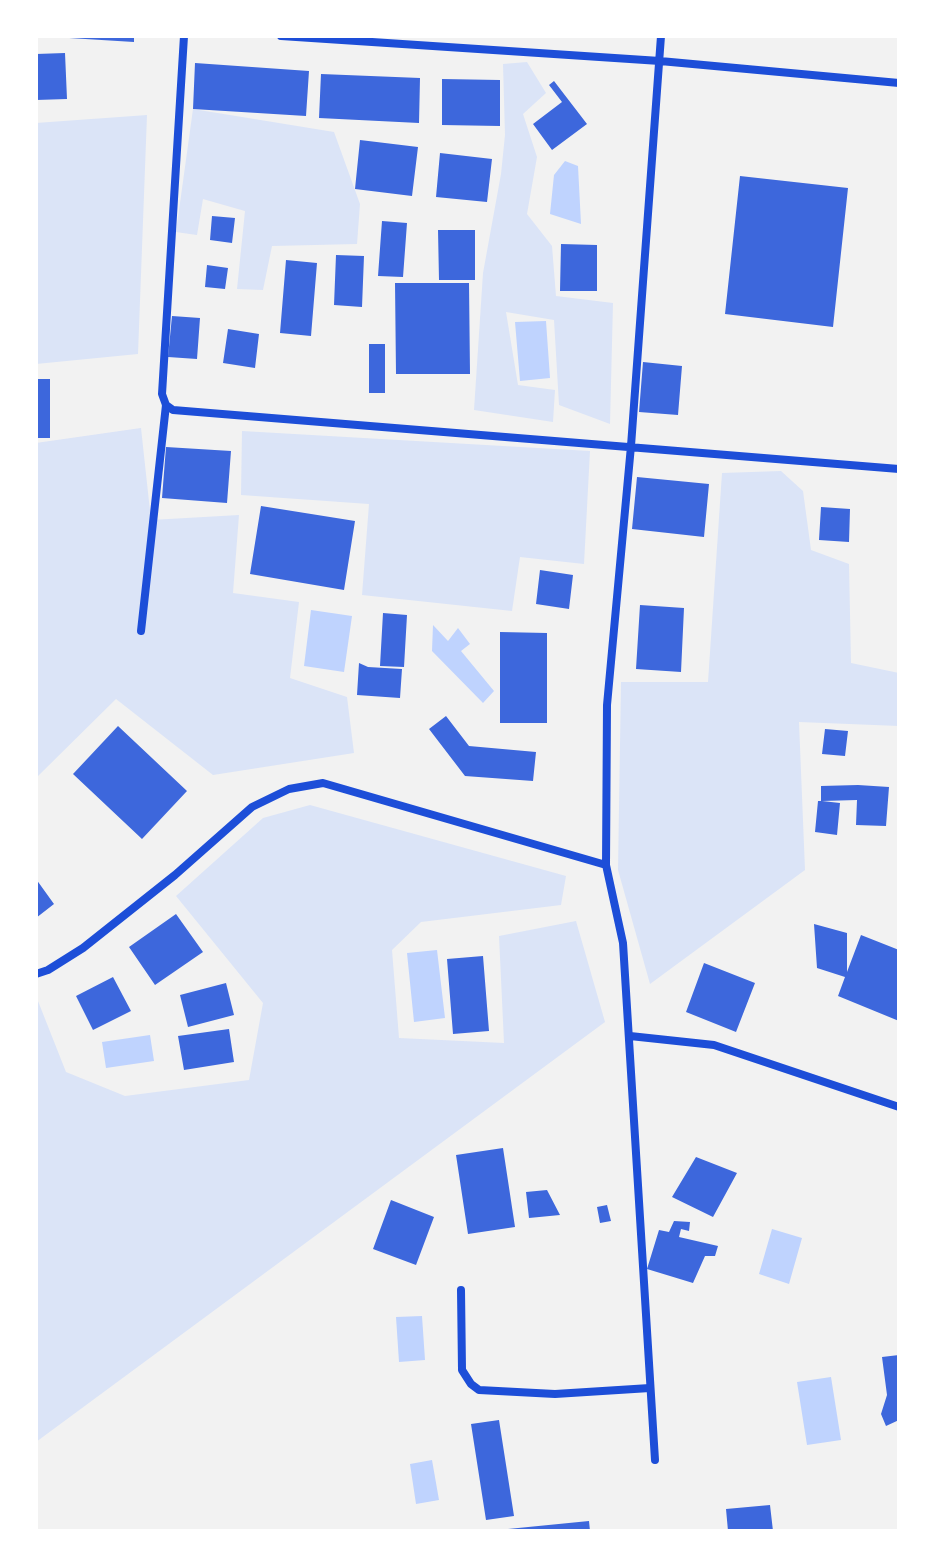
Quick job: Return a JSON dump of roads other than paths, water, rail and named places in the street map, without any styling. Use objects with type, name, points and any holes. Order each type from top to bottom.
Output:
[{"type":"street","points":[[141,631],[166,405],[162,394],[184,36]]},
{"type":"street","points":[[281,36],[660,61],[899,83]]},
{"type":"street","points":[[655,1460],[623,943],[606,865],[607,705],[631,446],[661,36]]},
{"type":"street","points":[[166,405],[173,410],[899,469]]},
{"type":"street","points":[[36,974],[83,948],[175,875],[252,807],[289,789],[323,783],[606,865]]},
{"type":"street","points":[[630,1036],[714,1045],[899,1107]]},
{"type":"street","points":[[461,1290],[462,1370],[479,1390],[555,1394],[650,1388]]},
{"type":"water","points":[[565,161],[578,166],[581,224],[550,214],[554,175]]},
{"type":"water","points":[[546,321],[550,378],[520,381],[515,322]]},
{"type":"water","points":[[311,610],[352,616],[344,672],[304,666]]},
{"type":"water","points":[[433,625],[448,641],[458,628],[470,644],[461,651],[494,691],[483,703],[432,651]]},
{"type":"water","points":[[437,950],[445,1018],[414,1022],[407,953]]},
{"type":"water","points":[[150,1035],[154,1061],[106,1068],[102,1042]]},
{"type":"water","points":[[772,1229],[802,1238],[789,1284],[759,1274]]},
{"type":"water","points":[[422,1316],[425,1360],[399,1362],[396,1317]]},
{"type":"water","points":[[831,1377],[841,1440],[807,1445],[797,1382]]},
{"type":"water","points":[[432,1460],[439,1500],[416,1504],[410,1464]]}]
